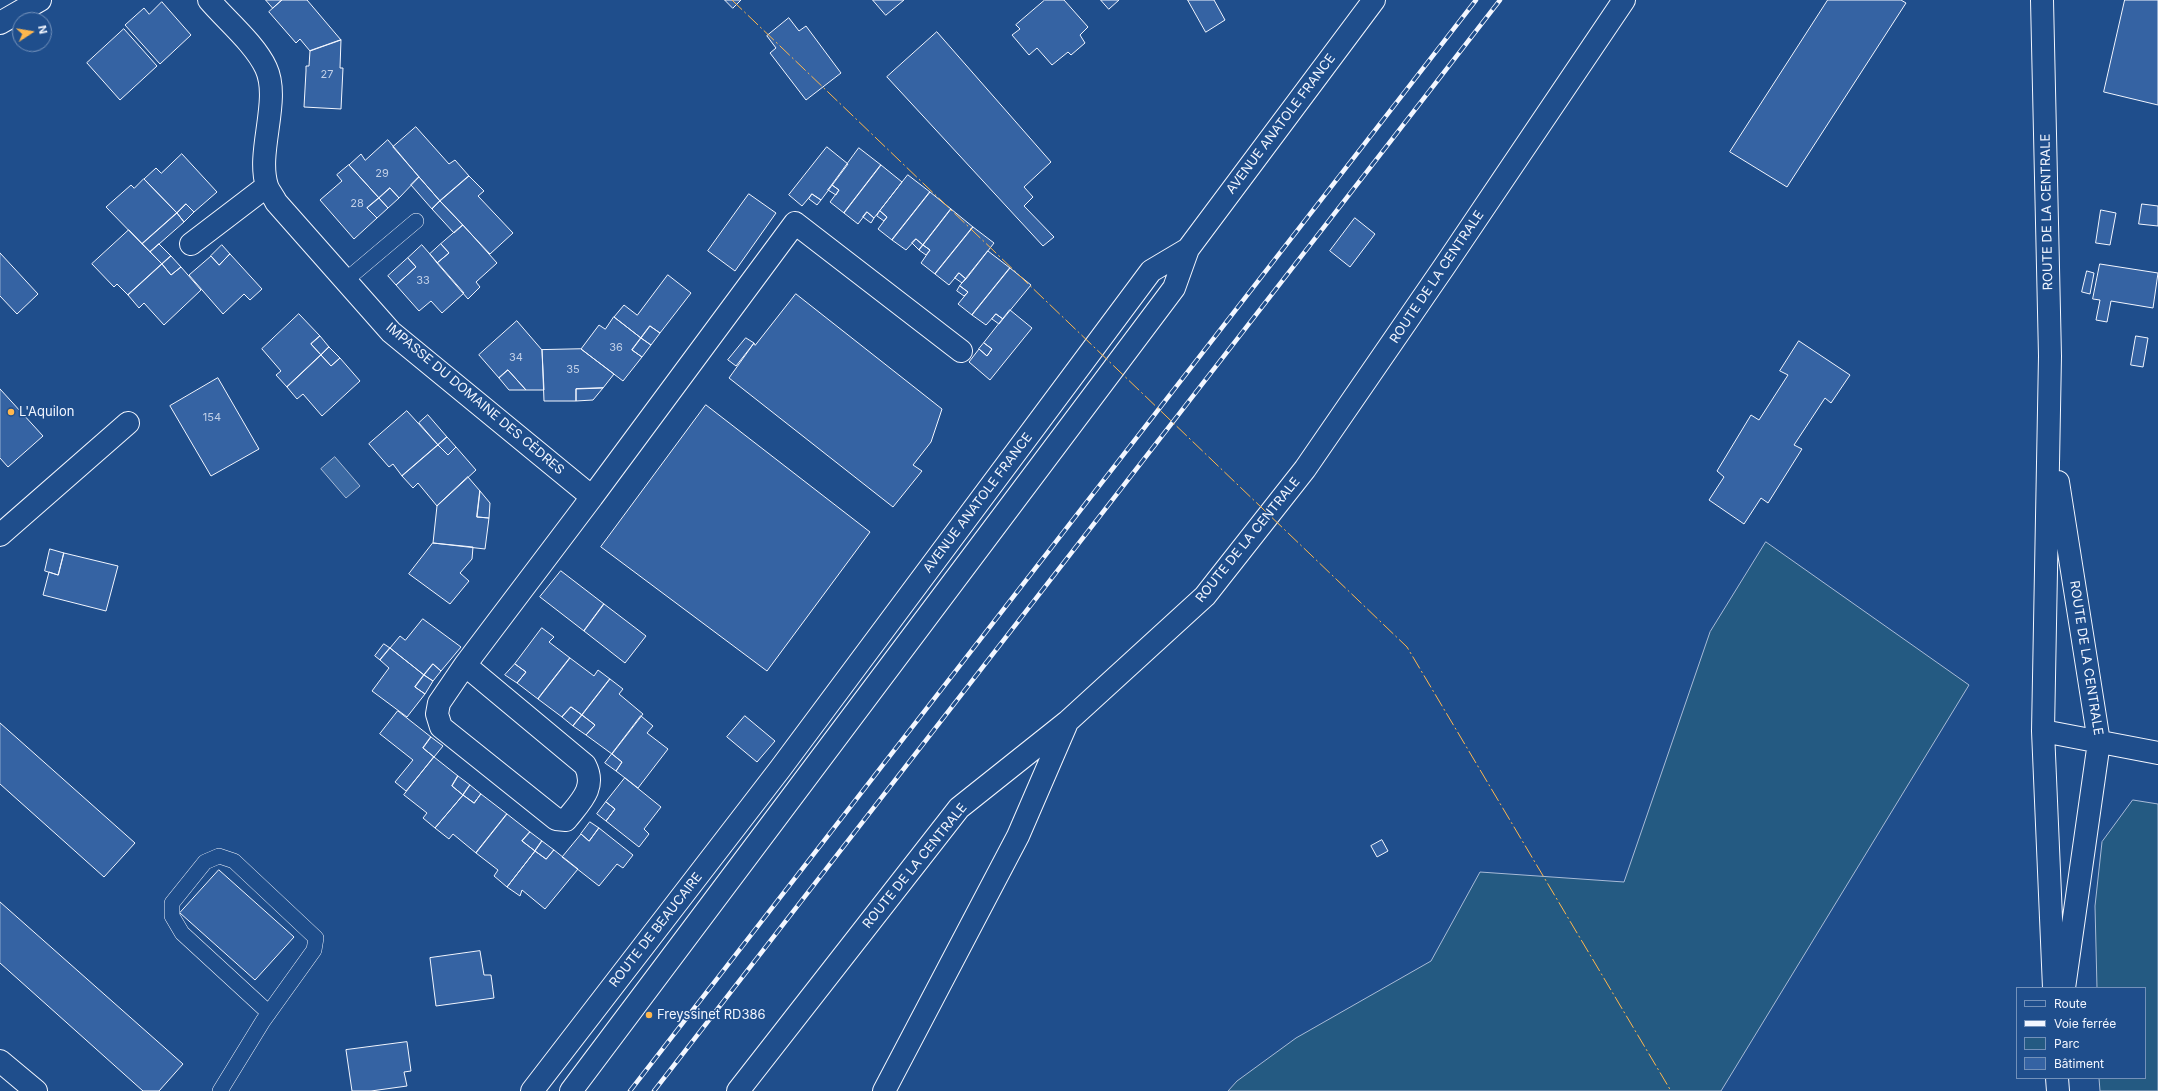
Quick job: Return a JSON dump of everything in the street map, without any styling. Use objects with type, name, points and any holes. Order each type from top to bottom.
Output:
[{"type":"street","points":[[0,23],[40,0]]},
{"type":"street","name":"IMPASSE DU DOMAINE DES CÈDRES","points":[[209,0],[255,51],[266,68],[270,84],[265,169],[267,186],[276,202],[391,332],[592,497]]},
{"type":"street","name":"ROUTE DE LA CENTRALE","points":[[738,1091],[959,808],[1067,722],[1205,596],[1305,469],[1444,267],[1624,0]]},
{"type":"street","name":"ROUTE DE LA CENTRALE","points":[[2042,0],[2050,356],[2043,731],[2054,987]]},
{"type":"street","name":"AVENUE ANATOLE FRANCE","points":[[572,1091],[895,658],[1174,288],[1188,249],[1370,1]]},
{"type":"street","points":[[191,244],[267,186]]},
{"type":"street","points":[[464,665],[585,765],[589,774],[589,790],[566,820],[556,819],[442,727],[437,714],[439,703],[464,665],[592,497],[794,223],[961,351]]},
{"type":"street","name":"AVENUE ANATOLE FRANCE","points":[[780,769],[1151,271],[1188,249]]},
{"type":"street","points":[[0,535],[128,423]]},
{"type":"street","name":"ROUTE DE LA CENTRALE","points":[[2049,423],[2099,742],[2064,987]]},
{"type":"street","points":[[875,642],[895,658]]},
{"type":"street","points":[[884,1091],[1018,836],[1067,722]]},
{"type":"street","points":[[2043,731],[2158,753]]},
{"type":"street","name":"ROUTE DE BEAUCAIRE","points":[[532,1091],[780,769]]},
{"type":"street","points":[[0,1061],[36,1091]]},
{"type":"street","points":[[2058,1079],[2058,1091]]},
{"type":"lane","points":[[346,280],[416,221]]},
{"type":"lane","points":[[220,1091],[269,1013],[314,950],[316,938],[234,861],[219,856],[205,862],[172,903],[172,916],[182,933],[269,1013]]},
{"type":"green space","points":[[1766,542],[1969,685],[1721,1091],[1228,1091],[1237,1081],[1296,1038],[1431,961],[1480,872],[1624,882],[1710,632]]},
{"type":"green space","points":[[2133,800],[2158,804],[2158,1091],[2100,1091],[2099,1079],[2146,1079],[2146,987],[2097,987],[2095,906],[2102,842]]},
{"type":"shaded area","points":[[335,457],[360,486],[346,498],[321,469]]},
{"type":"building","points":[[266,0],[282,0],[273,8]]},
{"type":"building","points":[[282,0],[307,0],[341,40],[310,51],[300,39],[296,43],[269,12]]},
{"type":"building","points":[[725,0],[741,0],[733,8]]},
{"type":"building","points":[[873,0],[904,0],[886,15]]},
{"type":"building","points":[[1045,0],[1064,0],[1088,27],[1080,35],[1085,43],[1071,55],[1068,52],[1052,65],[1037,48],[1029,55],[1012,35],[1020,29],[1016,25]]},
{"type":"building","points":[[1101,0],[1119,0],[1109,9]]},
{"type":"building","points":[[1188,0],[1214,0],[1225,20],[1206,32]]},
{"type":"building","points":[[1828,0],[1901,0],[1906,3],[1787,187],[1730,152]]},
{"type":"building","points":[[2125,0],[2158,0],[2158,105],[2104,92]]},
{"type":"building","points":[[162,2],[191,35],[160,64],[125,25],[144,8],[149,14]]},
{"type":"building","points":[[789,18],[799,31],[806,26],[841,73],[806,100],[770,53],[776,48],[767,36]]},
{"type":"building","points":[[124,29],[157,66],[120,100],[87,63]]},
{"type":"building","points":[[937,32],[1051,162],[1024,187],[1033,197],[1024,206],[1054,237],[1043,246],[887,77]]},
{"type":"building","points":[[341,40],[340,68],[343,68],[341,109],[304,107],[306,66],[309,66],[310,51]]},
{"type":"building","points":[[416,127],[449,164],[455,160],[469,176],[440,201],[393,147]]},
{"type":"building","points":[[388,140],[419,177],[399,198],[390,188],[379,198],[349,165],[361,154],[365,160]]},
{"type":"building","points":[[827,147],[848,164],[821,200],[812,194],[802,206],[789,195]]},
{"type":"building","points":[[859,148],[881,165],[844,213],[830,202],[839,190],[832,185]]},
{"type":"building","points":[[182,154],[217,192],[194,212],[186,204],[177,213],[144,179],[156,168],[161,173]]},
{"type":"building","points":[[349,165],[379,198],[367,208],[377,218],[354,239],[320,200],[342,181],[337,175]]},
{"type":"building","points":[[881,165],[902,182],[874,218],[867,212],[858,224],[844,213]]},
{"type":"building","points":[[908,175],[930,192],[892,240],[878,229],[887,217],[880,211]]},
{"type":"building","points":[[469,176],[484,191],[478,196],[513,233],[490,254],[440,201]]},
{"type":"building","points":[[419,177],[440,201],[432,209],[411,185]]},
{"type":"building","points":[[144,179],[177,213],[142,244],[106,207],[131,185],[134,188]]},
{"type":"building","points":[[832,185],[839,190],[836,195],[828,190]]},
{"type":"building","points":[[390,188],[399,198],[388,208],[379,198]]},
{"type":"building","points":[[930,192],[951,209],[923,245],[916,239],[906,250],[892,240]]},
{"type":"building","points":[[749,194],[776,213],[735,271],[708,251]]},
{"type":"building","points":[[812,194],[821,200],[817,205],[809,199]]},
{"type":"building","points":[[379,198],[388,208],[377,218],[367,208]]},
{"type":"building","points":[[440,201],[463,225],[454,233],[432,209]]},
{"type":"building","points":[[186,204],[194,212],[184,222],[177,213]]},
{"type":"building","points":[[2142,204],[2158,206],[2158,226],[2139,224]]},
{"type":"building","points":[[951,209],[973,227],[935,274],[921,263],[930,250],[923,245]]},
{"type":"building","points":[[2101,210],[2116,213],[2110,245],[2096,243]]},
{"type":"building","points":[[880,211],[887,217],[884,221],[877,216]]},
{"type":"building","points":[[867,212],[874,218],[871,223],[863,217]]},
{"type":"building","points":[[177,213],[184,222],[150,252],[142,244]]},
{"type":"building","points":[[1355,218],[1375,234],[1350,267],[1330,251]]},
{"type":"building","points":[[463,225],[497,263],[476,282],[480,287],[468,299],[437,263],[449,253],[441,244]]},
{"type":"building","points":[[973,227],[994,243],[966,279],[959,273],[949,285],[935,274]]},
{"type":"building","points":[[129,230],[162,264],[128,295],[117,284],[114,287],[92,264]]},
{"type":"building","points":[[916,239],[923,245],[919,250],[912,243]]},
{"type":"building","points":[[159,244],[171,256],[162,264],[150,252]]},
{"type":"building","points":[[441,244],[449,253],[437,263],[430,254]]},
{"type":"building","points":[[222,245],[230,254],[219,265],[211,256]]},
{"type":"building","points":[[422,245],[464,293],[442,313],[431,301],[419,311],[396,285],[416,267],[408,258]]},
{"type":"building","points":[[923,245],[930,250],[926,255],[919,250]]},
{"type":"building","points":[[988,251],[1010,268],[972,315],[958,304],[968,292],[960,286]]},
{"type":"building","points":[[0,253],[38,294],[17,314],[0,296]]},
{"type":"building","points":[[230,254],[262,289],[250,300],[244,294],[223,314],[189,275],[211,256],[219,265]]},
{"type":"building","points":[[171,256],[181,267],[171,275],[162,264]]},
{"type":"building","points":[[408,258],[416,267],[396,285],[388,276]]},
{"type":"building","points":[[162,264],[171,275],[181,267],[201,290],[164,325],[144,303],[139,308],[128,295]]},
{"type":"building","points":[[2100,264],[2158,273],[2153,308],[2111,301],[2107,322],[2096,320],[2100,300],[2093,299]]},
{"type":"building","points":[[1010,268],[1031,285],[1003,319],[996,314],[986,325],[972,315]]},
{"type":"building","points":[[2087,271],[2094,273],[2090,294],[2082,292]]},
{"type":"building","points":[[959,273],[966,279],[962,283],[955,278]]},
{"type":"building","points":[[668,275],[691,293],[660,333],[650,326],[641,338],[614,317],[624,305],[637,315]]},
{"type":"building","points":[[960,286],[968,292],[964,296],[957,291]]},
{"type":"building","points":[[796,294],[942,409],[931,442],[913,465],[922,471],[893,507],[729,378],[754,343],[755,345]]},
{"type":"building","points":[[1010,310],[1032,328],[990,380],[969,362],[979,349],[987,356],[992,349],[984,343]]},
{"type":"building","points":[[299,314],[320,336],[311,344],[321,355],[287,387],[276,375],[281,371],[262,349]]},
{"type":"building","points":[[996,314],[1003,319],[999,324],[992,319]]},
{"type":"building","points":[[614,317],[641,338],[632,350],[642,357],[623,381],[581,349],[599,325],[605,329]]},
{"type":"building","points":[[517,321],[542,350],[544,390],[526,390],[508,370],[499,378],[479,355]]},
{"type":"building","points":[[650,326],[660,333],[651,345],[641,338]]},
{"type":"building","points":[[320,336],[329,347],[321,355],[311,344]]},
{"type":"building","points":[[2136,336],[2148,338],[2143,367],[2131,365]]},
{"type":"building","points":[[641,338],[651,345],[642,357],[632,350]]},
{"type":"building","points":[[746,338],[754,343],[736,366],[728,360]]},
{"type":"building","points":[[1799,341],[1850,375],[1831,403],[1825,398],[1794,445],[1802,449],[1768,503],[1761,498],[1744,524],[1709,500],[1724,477],[1717,471],[1751,415],[1759,420],[1788,375],[1780,371]]},
{"type":"building","points":[[984,343],[992,349],[987,356],[979,349]]},
{"type":"building","points":[[329,347],[340,358],[331,366],[321,355]]},
{"type":"building","points":[[581,349],[614,374],[603,388],[576,389],[576,401],[544,401],[542,350]]},
{"type":"building","points":[[321,355],[331,366],[340,358],[360,381],[322,416],[303,394],[297,399],[287,387]]},
{"type":"building","points":[[508,370],[526,390],[509,390],[499,378]]},
{"type":"building","points":[[218,378],[259,449],[211,476],[170,406]]},
{"type":"building","points":[[603,388],[593,400],[576,401],[576,389]]},
{"type":"building","name":"L'Aquilon","points":[[0,389],[43,436],[8,467],[0,458]]},
{"type":"building","points":[[706,405],[870,532],[767,671],[601,547]]},
{"type":"building","points":[[407,411],[438,445],[402,476],[393,464],[389,467],[369,444]]},
{"type":"building","points":[[428,415],[447,437],[438,445],[419,423]]},
{"type":"building","points":[[447,437],[456,447],[448,455],[438,445]]},
{"type":"building","points":[[438,445],[448,455],[456,447],[476,470],[437,506],[418,483],[413,488],[402,476]]},
{"type":"building","points":[[468,477],[480,491],[477,517],[489,518],[485,549],[433,543],[437,506]]},
{"type":"building","points":[[480,491],[490,503],[489,518],[477,517]]},
{"type":"building","points":[[433,543],[473,547],[472,559],[460,573],[469,581],[450,604],[409,574]]},
{"type":"building","points":[[50,549],[64,553],[58,575],[45,571]]},
{"type":"building","points":[[64,553],[118,566],[106,611],[43,595],[49,572],[58,575]]},
{"type":"building","points":[[561,571],[604,604],[584,631],[540,597]]},
{"type":"building","points":[[604,604],[646,636],[625,663],[584,631]]},
{"type":"building","points":[[423,619],[461,647],[441,671],[433,664],[424,675],[390,648],[400,636],[405,640]]},
{"type":"building","points":[[542,628],[554,637],[549,642],[570,658],[538,699],[517,683],[526,672],[515,664]]},
{"type":"building","points":[[384,644],[390,648],[380,660],[375,656]]},
{"type":"building","points":[[390,648],[424,675],[415,687],[425,694],[407,717],[372,691],[389,668],[380,660]]},
{"type":"building","points":[[570,658],[594,676],[598,670],[610,679],[582,715],[571,707],[562,717],[538,699]]},
{"type":"building","points":[[433,664],[441,671],[433,681],[424,675]]},
{"type":"building","points":[[515,664],[526,672],[517,683],[505,675]]},
{"type":"building","points":[[424,675],[433,681],[425,694],[415,687]]},
{"type":"building","points":[[610,679],[623,689],[619,694],[643,714],[612,754],[586,735],[595,725],[582,715]]},
{"type":"building","points":[[571,707],[582,715],[573,726],[562,717]]},
{"type":"building","points":[[398,711],[431,737],[423,748],[434,757],[406,791],[395,782],[413,760],[380,734]]},
{"type":"building","points":[[582,715],[595,725],[586,735],[573,726]]},
{"type":"building","points":[[641,716],[653,726],[647,733],[668,749],[638,788],[616,771],[622,762],[612,754]]},
{"type":"building","points":[[745,716],[775,741],[757,762],[727,737]]},
{"type":"building","points":[[0,723],[135,843],[104,877],[0,784]]},
{"type":"building","points":[[431,737],[443,746],[434,757],[423,748]]},
{"type":"building","points":[[612,754],[622,762],[616,771],[605,763]]},
{"type":"building","points":[[434,757],[458,776],[452,786],[463,795],[435,828],[423,818],[427,813],[404,795]]},
{"type":"building","points":[[458,776],[470,785],[463,795],[452,786]]},
{"type":"building","points":[[625,778],[661,807],[644,829],[649,834],[639,847],[606,821],[615,809],[606,802]]},
{"type":"building","points":[[470,785],[481,794],[474,803],[463,795]]},
{"type":"building","points":[[481,794],[507,814],[476,853],[453,834],[449,839],[435,828],[463,795],[474,803]]},
{"type":"building","points":[[606,802],[615,809],[606,821],[597,814]]},
{"type":"building","points":[[507,814],[530,832],[522,841],[535,851],[507,887],[494,876],[498,870],[476,853]]},
{"type":"building","points":[[590,822],[599,828],[589,841],[581,834]]},
{"type":"building","points":[[599,828],[633,855],[623,868],[617,864],[599,886],[562,857],[581,834],[589,841]]},
{"type":"building","points":[[530,832],[542,841],[535,851],[522,841]]},
{"type":"building","points":[[1382,840],[1388,851],[1377,857],[1371,846]]},
{"type":"building","points":[[542,841],[554,850],[546,859],[535,851]]},
{"type":"building","points":[[554,850],[578,869],[545,909],[522,890],[520,896],[507,887],[535,851],[546,859]]},
{"type":"building","points":[[219,870],[294,937],[255,980],[180,913]]},
{"type":"building","points":[[0,902],[183,1064],[159,1091],[143,1091],[0,963]]},
{"type":"building","points":[[480,951],[484,975],[491,975],[494,998],[436,1006],[430,958]]},
{"type":"building","points":[[407,1042],[411,1071],[404,1072],[407,1086],[371,1091],[352,1091],[346,1050]]},
{"type":"railway","points":[[630,1091],[1476,0]]},
{"type":"railway","points":[[654,1091],[1500,0]]},
{"type":"power","points":[[732,0],[1407,647],[1671,1091]]},
{"type":"place","name":"L'Aquilon","points":[[11,412]]},
{"type":"place","name":"Freyssinet RD386","points":[[649,1015]]}]
